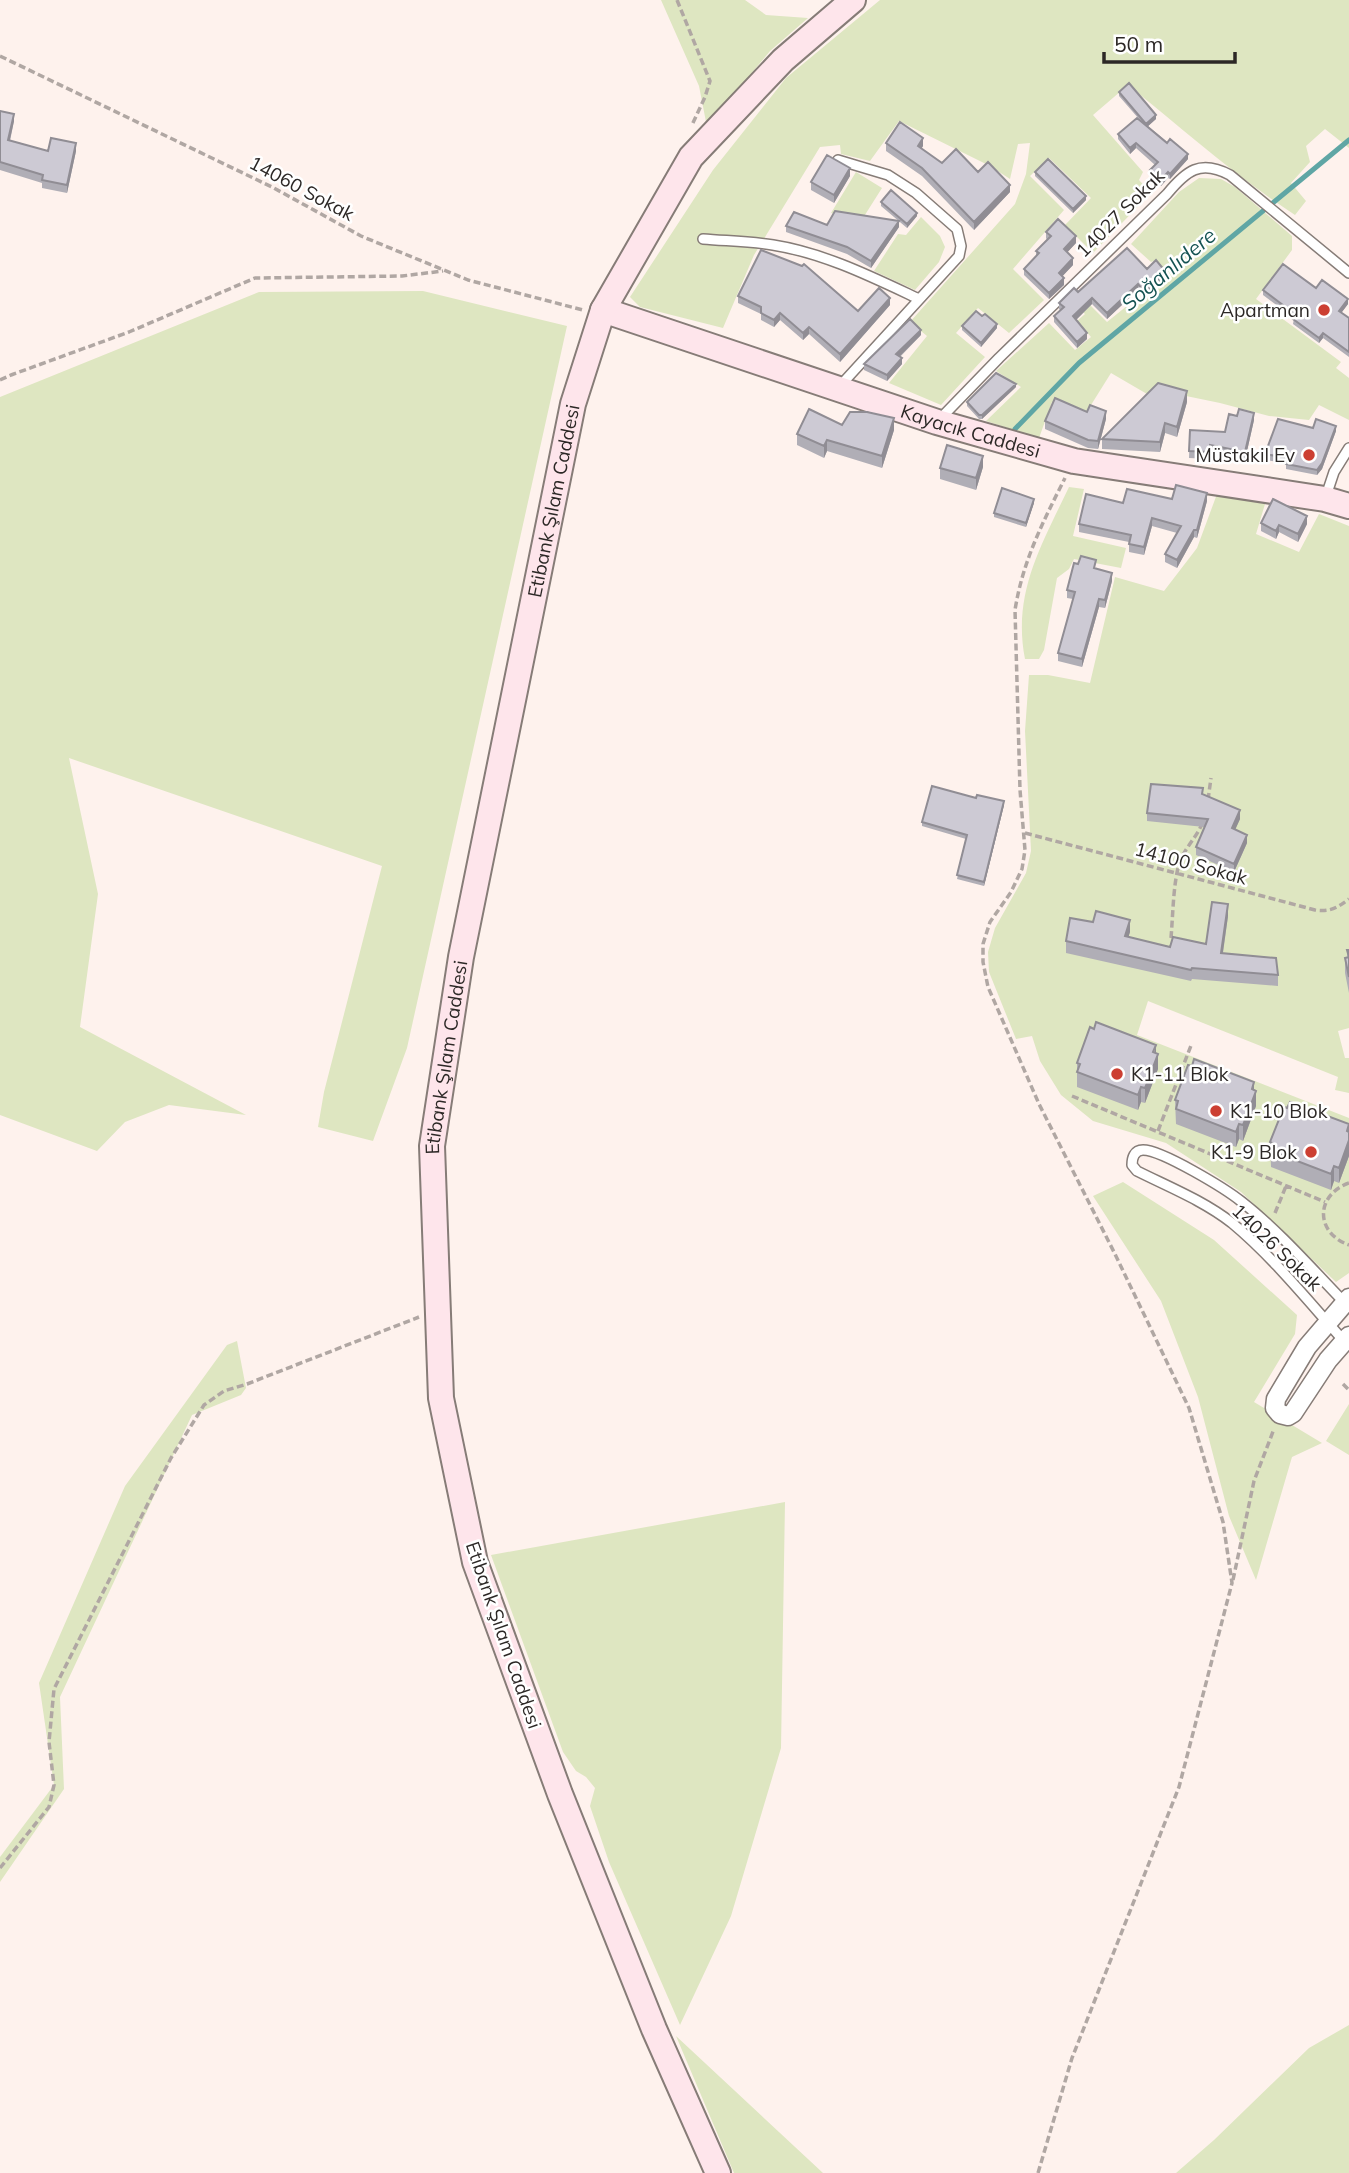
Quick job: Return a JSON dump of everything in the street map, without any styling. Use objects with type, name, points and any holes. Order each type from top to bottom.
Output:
[{"type":"street","name":"Etibank Şılam Caddesi","points":[[718,2173],[654,2029],[559,1794],[475,1562],[441,1398],[432,1146],[461,957],[573,404],[590,306],[691,157],[783,60],[853,0]]},
{"type":"street","name":"Kayacık Caddesi","points":[[590,306],[937,422],[1074,461],[1341,502]]},
{"type":"street","points":[[1346,1339],[1328,1360],[1293,1413],[1288,1416],[1280,1414],[1275,1408],[1276,1399],[1307,1347],[1347,1302]]},
{"type":"lane","points":[[837,389],[959,256],[961,246],[957,229],[916,193],[888,174],[838,160]]},
{"type":"lane","name":"14027 Sokak","points":[[937,422],[1185,173],[1212,167],[1230,175],[1349,273]]},
{"type":"lane","points":[[703,239],[773,245],[810,254],[850,267],[919,299]]},
{"type":"lane","points":[[1341,502],[1334,472],[1349,447]]},
{"type":"lane","name":"14026 Sokak","points":[[1346,1339],[1233,1224],[1211,1209],[1137,1171],[1132,1165],[1132,1158],[1143,1150],[1170,1159],[1240,1200],[1347,1302]]},
{"type":"path","points":[[677,0],[710,81],[705,97],[686,133]]},
{"type":"path","name":"14060 Sokak","points":[[0,56],[272,187],[361,236],[468,281],[590,306]]},
{"type":"path","points":[[0,380],[129,332],[255,278],[402,276],[444,271]]},
{"type":"path","points":[[1074,461],[1035,537],[1023,571],[1015,610],[1020,790],[1026,849],[1022,869],[1012,892],[990,922],[983,944],[983,962],[988,987],[1039,1104],[1114,1251],[1189,1408],[1223,1522],[1232,1583]]},
{"type":"path","points":[[1206,809],[1211,778]]},
{"type":"path","points":[[1171,938],[1180,863],[1205,820]]},
{"type":"path","name":"14100 Sokak","points":[[1025,833],[1315,910],[1336,909],[1349,899]]},
{"type":"path","points":[[1158,1131],[1192,1043]]},
{"type":"path","points":[[1072,1096],[1325,1202]]},
{"type":"path","points":[[1349,1183],[1339,1186],[1331,1193],[1325,1202],[1323,1213],[1330,1233],[1338,1241],[1349,1245]]},
{"type":"path","points":[[1271,1229],[1277,1205],[1286,1186]]},
{"type":"path","points":[[0,1868],[48,1807],[54,1785],[49,1742],[54,1689],[171,1458],[204,1405],[224,1391],[438,1310]]},
{"type":"path","points":[[1343,1384],[1349,1390]]},
{"type":"path","points":[[1038,2173],[1072,2058],[1179,1787],[1232,1583],[1254,1481],[1280,1414]]},
{"type":"green space","points":[[661,0],[745,0],[766,15],[808,18],[770,51],[707,127],[699,86]]},
{"type":"green space","points":[[880,0],[1349,0],[1349,148],[1325,129],[1306,146],[1310,162],[1291,183],[1306,201],[1295,215],[1230,168],[1128,85],[1093,115],[1143,172],[1139,180],[1151,193],[1093,253],[1065,225],[1091,198],[1049,158],[1030,176],[1064,210],[1013,269],[1044,300],[1009,333],[978,308],[956,333],[985,357],[941,405],[889,383],[927,336],[910,322],[1015,204],[1026,174],[1030,143],[1018,144],[1010,179],[990,166],[899,121],[870,161],[841,154],[840,145],[820,147],[754,255],[723,328],[640,307],[630,297],[713,170],[786,78]]},
{"type":"green space","points":[[856,172],[882,188],[863,218],[831,213]]},
{"type":"green space","points":[[1199,178],[1221,179],[1235,187],[1292,236],[1292,250],[1256,299],[1341,362],[1336,368],[1349,378],[1349,420],[1319,405],[1309,420],[1269,416],[1157,390],[1147,394],[1111,373],[1086,413],[1052,402],[1039,438],[986,421],[1021,387],[996,371],[1049,323],[1075,350],[1091,337],[1077,321],[1085,314],[1072,301],[1079,294],[1107,322],[1138,297],[1142,301],[1170,277],[1156,260],[1151,262],[1131,244],[1179,192]]},
{"type":"green space","points":[[921,217],[940,236],[945,247],[939,262],[915,290],[874,271],[898,234],[906,235]]},
{"type":"green space","points":[[423,291],[567,326],[407,1048],[373,1141],[318,1127],[324,1092],[382,866],[69,758],[98,894],[80,1027],[246,1115],[169,1105],[125,1122],[97,1151],[0,1115],[0,397],[259,292]]},
{"type":"green space","points":[[1069,487],[1084,489],[1073,536],[1126,548],[1121,568],[1074,559],[1069,569],[1057,578],[1044,650],[1039,659],[1025,659],[1022,635],[1026,591],[1040,549]]},
{"type":"green space","points":[[1217,494],[1265,504],[1256,534],[1299,552],[1319,514],[1349,526],[1349,1028],[1338,1031],[1345,1058],[1349,1058],[1349,1093],[1335,1090],[1338,1077],[1148,1001],[1137,1035],[1349,1118],[1349,1273],[1336,1282],[1241,1192],[1166,1143],[1093,1121],[1061,1095],[1040,1061],[1032,1036],[1016,1039],[989,972],[988,952],[995,928],[1026,873],[1031,851],[1025,731],[1029,675],[1048,675],[1090,683],[1115,577],[1164,591],[1197,548]]},
{"type":"green space","points":[[1123,1182],[1214,1240],[1297,1315],[1295,1334],[1254,1402],[1322,1443],[1292,1457],[1256,1580],[1229,1516],[1198,1397],[1161,1301],[1093,1196]]},
{"type":"green space","points":[[237,1341],[246,1388],[241,1395],[192,1415],[60,1697],[64,1789],[0,1882],[0,1857],[54,1785],[39,1683],[125,1486],[227,1345]]},
{"type":"green space","points":[[1349,1404],[1349,1455],[1326,1441]]},
{"type":"green space","points":[[785,1502],[781,1748],[731,1916],[680,2025],[609,1862],[590,1806],[595,1788],[586,1777],[576,1771],[563,1752],[491,1555]]},
{"type":"green space","points":[[1349,2025],[1349,2173],[1176,2173],[1309,2048]]},
{"type":"green space","points":[[676,2036],[823,2173],[734,2173]]},
{"type":"building","points":[[1129,83],[1156,115],[1146,124],[1119,92]]},
{"type":"building","points":[[0,111],[14,114],[8,140],[48,151],[51,138],[76,143],[67,185],[42,180],[43,175],[0,162]]},
{"type":"building","points":[[1137,118],[1167,143],[1170,139],[1188,154],[1161,180],[1150,170],[1158,162],[1136,143],[1130,148],[1118,134]]},
{"type":"building","points":[[900,122],[923,138],[918,146],[942,163],[956,149],[978,172],[988,162],[1010,185],[974,222],[922,168],[886,143]]},
{"type":"building","points":[[827,155],[850,168],[834,195],[811,182]]},
{"type":"building","points":[[1048,159],[1086,196],[1073,209],[1035,172]]},
{"type":"building","points":[[891,190],[917,213],[907,224],[881,202]]},
{"type":"building","points":[[835,211],[899,221],[871,261],[847,247],[786,226],[794,212],[827,225]]},
{"type":"building","points":[[1058,219],[1076,236],[1064,249],[1073,258],[1059,273],[1064,278],[1049,293],[1024,269],[1039,253],[1036,251],[1051,236],[1046,232]]},
{"type":"building","points":[[1127,248],[1147,269],[1156,260],[1165,271],[1143,290],[1138,284],[1107,313],[1092,298],[1073,316],[1087,333],[1077,342],[1054,316],[1064,307],[1059,303],[1074,288],[1078,292]]},
{"type":"building","points":[[761,250],[802,266],[804,264],[858,311],[879,288],[890,298],[840,354],[809,327],[803,333],[780,313],[774,320],[761,313],[761,307],[738,296]]},
{"type":"building","points":[[1283,264],[1316,288],[1322,280],[1348,299],[1339,311],[1349,318],[1349,352],[1323,333],[1319,338],[1293,319],[1296,315],[1263,290]]},
{"type":"building","points":[[976,311],[982,316],[985,314],[997,324],[981,343],[962,326]]},
{"type":"building","points":[[910,319],[921,330],[896,354],[902,358],[887,375],[864,364]]},
{"type":"building","points":[[996,373],[1016,384],[979,415],[967,402]]},
{"type":"building","points":[[1158,383],[1187,391],[1177,427],[1165,423],[1160,442],[1102,439]]},
{"type":"building","points":[[1055,398],[1087,412],[1090,405],[1106,411],[1098,441],[1088,440],[1045,421]]},
{"type":"building","points":[[809,409],[842,425],[850,412],[867,412],[894,418],[882,456],[827,440],[824,446],[797,434]]},
{"type":"building","points":[[1239,409],[1254,413],[1245,452],[1210,445],[1210,452],[1189,451],[1190,430],[1225,432],[1229,414],[1237,416]]},
{"type":"building","points":[[1278,419],[1313,428],[1316,419],[1336,426],[1317,470],[1286,464],[1288,458],[1265,454]]},
{"type":"building","points":[[947,445],[983,456],[976,478],[940,468]]},
{"type":"building","points":[[1176,485],[1207,493],[1197,530],[1194,530],[1177,560],[1165,554],[1181,526],[1152,518],[1144,547],[1129,544],[1131,535],[1079,524],[1086,494],[1123,503],[1127,489],[1172,499]]},
{"type":"building","points":[[1002,488],[1034,499],[1026,523],[994,513]]},
{"type":"building","points":[[1273,499],[1307,516],[1298,534],[1279,525],[1276,531],[1261,523]]},
{"type":"building","points":[[1081,556],[1096,560],[1094,568],[1112,573],[1105,600],[1099,599],[1082,659],[1058,653],[1075,592],[1067,590],[1074,563],[1078,564]]},
{"type":"building","points":[[1151,784],[1203,788],[1202,794],[1240,810],[1232,828],[1247,835],[1234,864],[1196,847],[1208,819],[1147,813]]},
{"type":"building","points":[[932,786],[976,798],[977,795],[1004,801],[984,882],[957,875],[967,835],[922,822]]},
{"type":"building","points":[[1212,902],[1228,904],[1221,953],[1276,958],[1278,975],[1191,970],[1066,941],[1070,918],[1093,922],[1096,911],[1130,920],[1125,936],[1170,947],[1173,937],[1206,944]]},
{"type":"building","points":[[1349,957],[1349,977],[1345,958]]},
{"type":"building","name":"K1-11 Blok","points":[[1096,1022],[1156,1045],[1153,1052],[1158,1054],[1145,1088],[1141,1087],[1138,1095],[1077,1072],[1080,1064],[1077,1063],[1090,1027],[1094,1029]]},
{"type":"building","name":"K1-10 Blok","points":[[1194,1059],[1254,1082],[1252,1089],[1256,1091],[1243,1125],[1239,1124],[1236,1132],[1176,1109],[1178,1101],[1175,1100],[1188,1065],[1192,1066]]},
{"type":"building","name":"K1-9 Blok","points":[[1290,1102],[1349,1124],[1349,1140],[1339,1168],[1334,1166],[1331,1174],[1271,1151],[1274,1144],[1270,1142],[1284,1107],[1287,1108]]},
{"type":"waterway","name":"Soğanlıdere","points":[[1015,429],[1079,363],[1349,140]]},
{"type":"place","name":"Apartman","points":[[1324,310]]},
{"type":"place","name":"Müstakil Ev","points":[[1309,455]]},
{"type":"place","name":"K1-11 Blok","points":[[1117,1074]]},
{"type":"place","name":"K1-10 Blok","points":[[1216,1111]]},
{"type":"place","name":"K1-9 Blok","points":[[1311,1152]]}]
